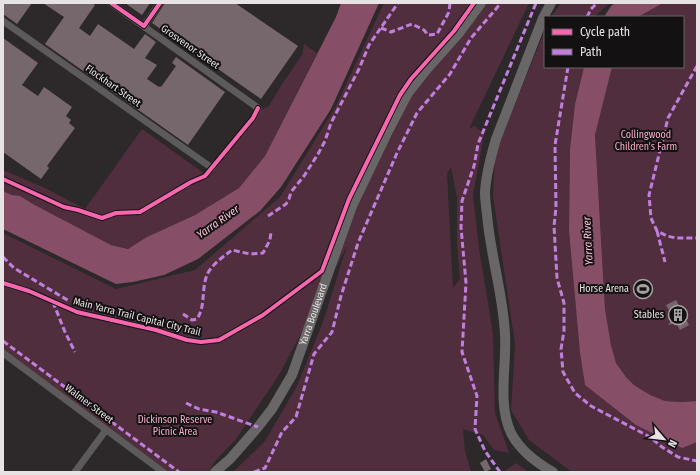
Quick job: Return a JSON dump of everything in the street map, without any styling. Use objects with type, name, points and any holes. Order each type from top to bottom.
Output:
[{"type":"street","name":"Grosvenor Street","points":[[111,3],[258,108]]},
{"type":"street","points":[[144,26],[160,3]]},
{"type":"street","name":"Yarra Boulevard","points":[[215,472],[230,459],[258,427],[272,409],[292,375],[352,206],[388,131],[408,93],[458,34],[481,3]]},
{"type":"street","points":[[544,16],[551,3]]},
{"type":"street","points":[[544,16],[496,139],[490,157],[485,193],[489,233],[505,333],[505,413],[511,433],[519,444],[540,464],[553,472]]},
{"type":"street","name":"Flockhart Street","points":[[3,21],[212,168]]},
{"type":"street","name":"Walmer Street","points":[[3,353],[163,472]]},
{"type":"street","points":[[75,472],[106,430]]},
{"type":"green space","name":"Dickinson Reserve Picnic Area","points":[[384,3],[529,3],[469,129],[475,126],[484,134],[473,195],[479,248],[493,334],[495,413],[509,453],[494,450],[483,435],[463,429],[465,451],[471,472],[233,472],[265,441],[296,388],[323,322],[347,246],[279,375],[236,439],[215,461],[208,472],[163,472],[3,353],[3,233],[116,289],[195,270],[280,197],[335,108]],"holes":[[[451,167],[457,198],[457,244],[460,279],[453,288],[447,174]]]},
{"type":"green space","points":[[561,3],[610,3],[595,16],[552,16]]},
{"type":"green space","name":"Collingwood Children's Farm","points":[[663,3],[697,3],[697,401],[665,401],[650,395],[634,385],[626,377],[616,363],[611,345],[605,309],[595,135],[612,68],[684,68],[684,16],[640,16]]},
{"type":"green space","points":[[544,32],[544,68],[584,68],[575,104],[570,149],[569,231],[580,353],[585,384],[697,442],[697,472],[572,472],[529,440],[511,410],[515,344],[493,196],[495,154]]},
{"type":"green space","points":[[304,44],[317,53],[265,156],[239,188],[195,215],[147,237],[129,249],[111,245],[20,196],[12,195],[3,191],[3,170],[45,188],[85,209],[142,129],[205,174],[256,112],[269,106],[302,55]]},
{"type":"green space","points":[[516,463],[528,472],[505,472]]},
{"type":"water","name":"Yarra River","points":[[341,3],[379,3],[331,109],[281,187],[260,211],[198,259],[164,275],[116,284],[3,229],[3,191],[12,195],[20,196],[111,245],[128,249],[147,237],[195,215],[239,188],[265,156],[336,17]]},
{"type":"water","points":[[615,3],[663,3],[640,16],[605,16],[611,6]]},
{"type":"water","name":"Yarra River","points":[[584,68],[612,68],[595,135],[605,309],[611,345],[616,363],[634,385],[650,395],[665,401],[697,401],[697,442],[682,448],[636,425],[585,385],[580,353],[569,231],[570,149],[575,104]]},
{"type":"building","points":[[3,3],[32,3],[17,24],[3,14]]},
{"type":"building","points":[[43,3],[92,3],[95,5],[79,28],[90,36],[98,24],[134,49],[145,34],[156,42],[145,58],[157,65],[147,79],[159,87],[161,87],[176,66],[172,63],[176,57],[225,92],[188,145],[45,44],[64,17]]},
{"type":"building","points":[[125,3],[150,3],[142,15]]},
{"type":"building","points":[[165,3],[235,3],[298,46],[261,99],[152,23]]},
{"type":"building","points":[[3,38],[38,63],[22,85],[38,96],[44,87],[72,107],[66,116],[71,120],[69,123],[75,128],[47,166],[49,168],[41,179],[3,152]]},
{"type":"building","name":"Stables","points":[[676,300],[689,325],[680,330],[676,323],[668,325],[673,318],[666,305]]},
{"type":"building","points":[[486,459],[491,469],[485,472],[480,463]]},
{"type":"marked path","points":[[268,216],[286,204],[291,192],[304,176],[318,154],[325,141],[331,123],[359,69],[369,45],[398,3]]},
{"type":"marked path","points":[[381,28],[391,32],[412,24],[424,30],[428,35],[437,34],[449,12],[450,3]]},
{"type":"marked path","points":[[254,472],[265,468],[282,432],[296,417],[314,354],[332,332],[341,296],[358,243],[397,153],[417,113],[450,74],[471,38],[501,3]]},
{"type":"marked path","points":[[500,472],[485,451],[475,429],[477,396],[462,352],[466,283],[461,227],[462,201],[474,166],[478,144],[536,3]]},
{"type":"marked path","points":[[588,16],[591,9],[597,3]]},
{"type":"marked path","points":[[697,66],[668,118],[649,195],[651,218],[657,231],[667,236],[676,238],[697,238]]},
{"type":"marked path","points":[[568,68],[555,145],[556,208],[554,226],[557,278],[564,303],[564,331],[561,349],[563,372],[575,393],[591,406],[650,437],[678,457],[697,461]]},
{"type":"marked path","points":[[657,231],[665,262]]},
{"type":"marked path","points":[[183,314],[192,320],[197,319],[202,308],[204,286],[207,275],[218,261],[232,250],[250,254],[263,253],[270,240],[271,232]]},
{"type":"marked path","points":[[3,257],[14,268],[69,301]]},
{"type":"marked path","points":[[53,302],[75,352]]},
{"type":"marked path","points":[[3,341],[179,472]]},
{"type":"marked path","points":[[186,403],[199,409],[216,412],[258,427]]},
{"type":"cycle path","points":[[111,3],[144,26],[160,3]]},
{"type":"cycle path","name":"Main Yarra Trail Capital City Trail","points":[[3,283],[29,291],[77,312],[156,330],[187,340],[201,342],[219,340],[263,315],[322,271],[349,199],[400,95],[411,79],[454,31],[474,3]]},
{"type":"cycle path","points":[[3,179],[64,207],[102,218],[116,213],[140,212],[191,182],[205,176],[253,118],[258,108]]},
{"type":"place","name":"Horse Arena","points":[[643,289]]},
{"type":"place","name":"Stables","points":[[678,315]]}]
